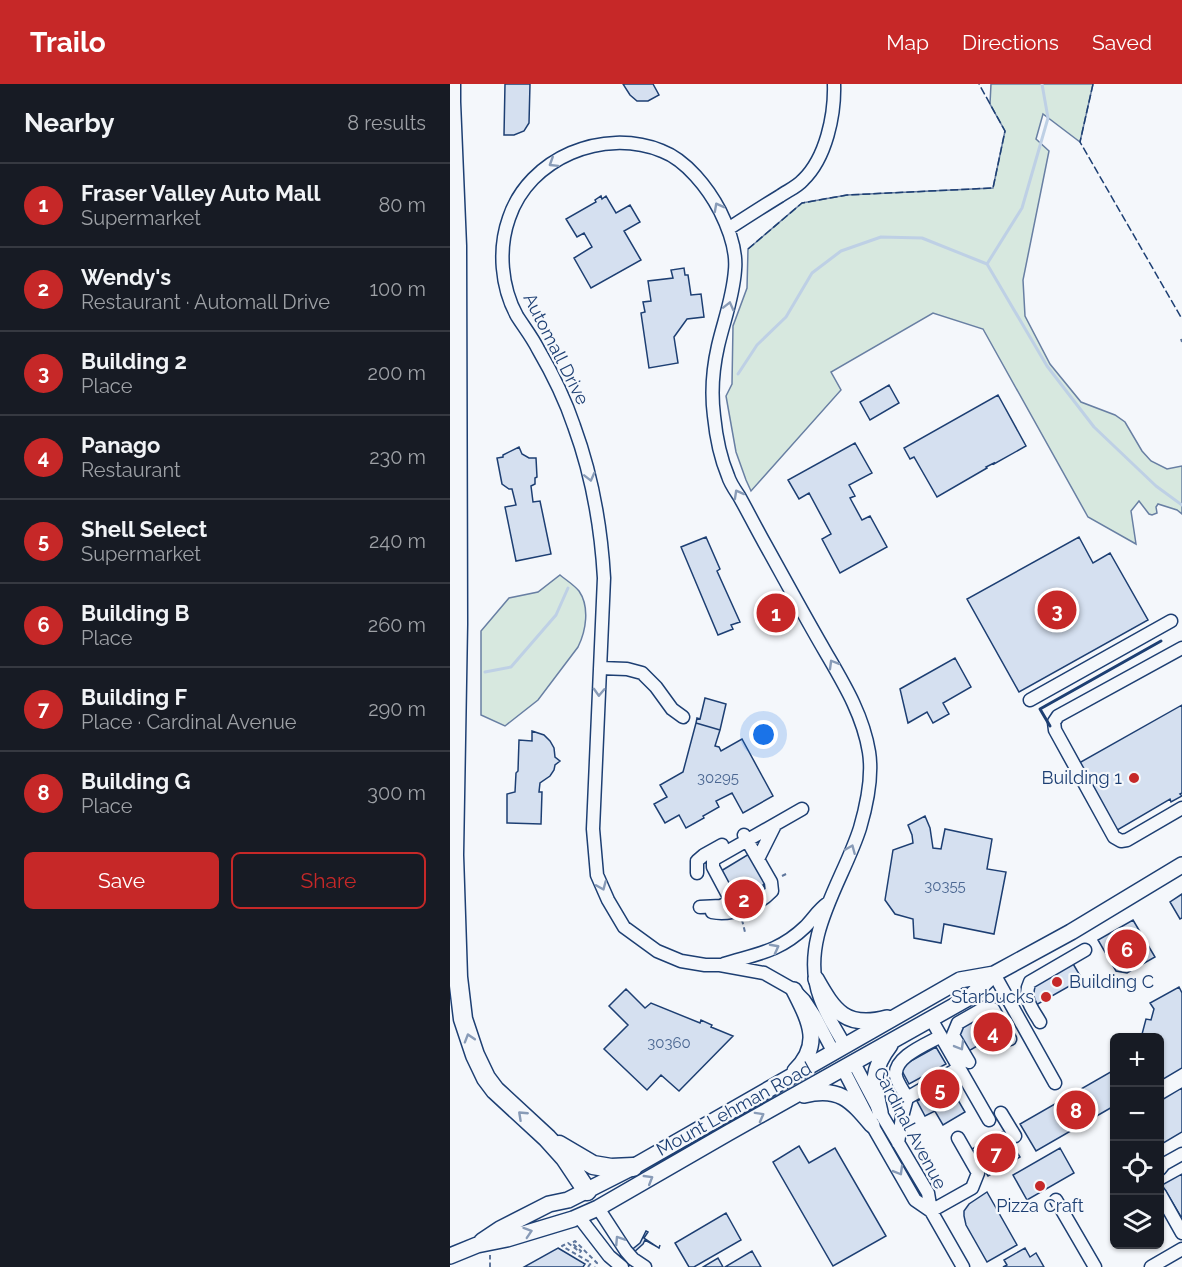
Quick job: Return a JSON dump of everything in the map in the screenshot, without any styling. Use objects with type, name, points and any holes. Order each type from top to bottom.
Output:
[{"type":"highway","points":[[450,132],[451,93]]},
{"type":"highway","points":[[451,93],[457,246],[458,624],[454,855],[458,977],[463,1019],[475,1055],[486,1078],[495,1090],[547,1138],[565,1158],[587,1191]]},
{"type":"highway","points":[[547,1138],[593,1165],[611,1168],[633,1167]]},
{"type":"main road","name":"Mount Lehman Road","points":[[450,1256],[477,1245],[507,1239],[579,1217],[598,1208],[970,997],[994,974],[1071,932],[1182,865]]},
{"type":"main road","name":"Mount Lehman Road","points":[[477,1245],[500,1229],[549,1204],[568,1200],[633,1167],[960,980],[994,974]]},
{"type":"main road","points":[[816,979],[825,996],[837,1011],[849,1018],[874,1022],[899,1015]]},
{"type":"main road","points":[[784,1082],[804,1062],[812,1044],[805,1011],[794,990]]},
{"type":"main road","points":[[876,1118],[874,1086],[876,1070],[893,1041]]},
{"type":"main road","points":[[840,1050],[849,1066]]},
{"type":"main road","points":[[792,1098],[814,1093],[837,1094],[876,1118]]},
{"type":"main road","points":[[587,1191],[598,1208]]},
{"type":"main road","points":[[568,1200],[579,1217]]},
{"type":"street","points":[[728,229],[801,182],[813,169],[830,125],[835,98],[834,84]]},
{"type":"street","name":"Automall Drive","points":[[624,142],[666,152],[699,179],[714,199],[728,229],[736,262],[734,288],[718,346],[713,385],[718,444],[728,477],[849,692],[862,722],[870,755],[869,790],[859,831],[829,903],[816,946],[814,965],[819,996],[840,1050],[804,1000],[794,990],[764,973],[681,961],[657,951],[624,927],[597,875],[593,829],[604,578],[602,544],[591,480],[582,448],[550,370],[516,313],[506,289],[502,263],[503,240],[508,219],[517,198],[530,181],[549,164],[572,152],[599,144],[624,142]]},
{"type":"street","points":[[1030,700],[1171,621]]},
{"type":"street","points":[[1180,814],[1127,840],[1114,837],[1054,730],[1054,722],[1058,716],[1182,648]]},
{"type":"street","points":[[600,668],[627,669],[642,673],[672,709],[683,717]]},
{"type":"street","points":[[697,873],[697,861],[704,855],[747,839],[793,805],[802,809],[747,839],[716,858],[712,863],[714,870],[729,897],[729,902],[721,906],[700,907],[714,913],[735,912],[745,909],[770,894],[772,885],[747,839]]},
{"type":"street","points":[[758,859],[775,824]]},
{"type":"street","name":"Automall Drive","points":[[720,965],[758,955],[782,944],[805,927],[822,907],[829,903]]},
{"type":"street","points":[[1040,1022],[1027,998],[1026,990],[1030,982],[1085,951]]},
{"type":"street","points":[[994,974],[1054,1083]]},
{"type":"street","points":[[989,1120],[953,1035],[958,1023],[986,1007],[993,1009],[1010,1039]]},
{"type":"street","points":[[931,1019],[964,1065]]},
{"type":"street","points":[[898,1143],[907,1098],[896,1077],[897,1066],[905,1056],[941,1036]]},
{"type":"street","points":[[907,1098],[964,1065]]},
{"type":"street","name":"Cardinal Avenue","points":[[849,1066],[915,1200],[931,1211]]},
{"type":"street","points":[[1001,1113],[1015,1136]]},
{"type":"street","name":"Cardinal Avenue","points":[[876,1118],[898,1143],[928,1193],[931,1211],[963,1267]]},
{"type":"street","points":[[931,1211],[972,1188],[978,1173],[958,1138]]},
{"type":"street","points":[[1164,1164],[1182,1154]]},
{"type":"street","points":[[1161,1195],[1182,1233]]},
{"type":"street","points":[[1056,1200],[1095,1267]]},
{"type":"street","points":[[598,1208],[626,1251],[645,1267]]},
{"type":"street","points":[[579,1217],[609,1256],[622,1267]]},
{"type":"street","points":[[1151,1267],[1182,1249]]},
{"type":"path","points":[[588,1267],[591,1263],[562,1246],[568,1243],[580,1252],[572,1243],[575,1241],[597,1263],[595,1267]]},
{"type":"path","points":[[490,1255],[490,1267]]},
{"type":"shaded area","points":[[991,84],[1093,84],[1080,142],[1043,114],[1036,139],[1049,151],[1023,280],[1025,316],[1050,364],[1081,402],[1115,415],[1125,422],[1142,451],[1151,461],[1167,469],[1182,466],[1182,514],[1158,504],[1157,513],[1152,515],[1139,501],[1131,511],[1136,544],[1088,517],[983,329],[933,313],[831,372],[841,390],[751,491],[736,452],[726,396],[732,384],[733,326],[747,288],[748,249],[802,203],[847,195],[993,188],[1005,131],[990,104]]},
{"type":"shaded area","points":[[560,575],[579,591],[585,604],[585,626],[578,647],[538,700],[505,726],[481,715],[481,631],[509,598],[538,592]]},
{"type":"building","points":[[505,84],[530,84],[529,123],[524,131],[514,135],[504,135]]},
{"type":"building","points":[[623,84],[653,84],[659,95],[648,101],[637,101]]},
{"type":"building","points":[[601,196],[602,199],[606,196],[616,213],[630,205],[640,222],[624,231],[641,260],[591,288],[574,258],[592,247],[584,233],[577,237],[566,219],[596,202],[595,200]]},
{"type":"building","points":[[684,268],[685,275],[688,275],[691,295],[701,294],[704,317],[687,319],[674,337],[678,363],[649,368],[641,313],[645,312],[643,302],[651,301],[648,281],[673,278],[671,270]]},
{"type":"building","points":[[889,385],[899,403],[870,420],[860,402]]},
{"type":"building","points":[[998,395],[1026,446],[937,497],[914,457],[910,459],[904,448]]},
{"type":"building","points":[[855,443],[872,473],[849,485],[855,496],[850,498],[862,520],[870,516],[887,547],[840,573],[822,539],[831,534],[809,493],[799,499],[788,480]]},
{"type":"building","points":[[519,447],[522,454],[529,458],[536,458],[537,477],[535,484],[531,486],[533,502],[540,501],[551,554],[516,561],[505,507],[516,505],[512,489],[502,484],[497,458]]},
{"type":"building","points":[[706,537],[720,569],[717,571],[740,622],[731,625],[733,629],[718,635],[681,547]]},
{"type":"building","points":[[1079,537],[1093,563],[1110,553],[1148,620],[1019,692],[967,599]]},
{"type":"building","points":[[955,658],[971,687],[943,703],[949,714],[933,723],[927,712],[908,723],[900,689]]},
{"type":"building","points":[[705,698],[726,704],[720,730],[696,723],[697,718],[700,719]]},
{"type":"building","name":"Building 1","points":[[1182,705],[1182,793],[1180,794],[1182,796],[1171,802],[1170,799],[1114,832],[1079,763]]},
{"type":"building","points":[[696,723],[720,730],[715,746],[721,751],[742,739],[773,796],[743,813],[732,793],[716,801],[719,807],[686,828],[679,815],[665,823],[654,804],[667,797],[660,785],[683,772]]},
{"type":"building","points":[[532,731],[544,735],[550,741],[555,757],[560,761],[555,765],[550,776],[540,783],[541,824],[507,823],[507,794],[515,792],[519,740],[532,741]]},
{"type":"building","points":[[925,816],[930,828],[933,848],[941,849],[945,829],[992,839],[987,869],[1006,872],[994,934],[944,924],[941,943],[914,938],[913,919],[895,914],[885,900],[893,850],[913,843],[908,825]]},
{"type":"building","points":[[749,854],[766,883],[763,885],[767,891],[742,906],[738,899],[735,900],[721,871]]},
{"type":"building","points":[[1182,894],[1182,918],[1180,919],[1170,902]]},
{"type":"building","points":[[1133,920],[1155,957],[1127,973],[1116,971],[1098,940]]},
{"type":"building","name":"Building C","points":[[1072,962],[1082,979],[1036,1005],[1029,995],[1031,985]]},
{"type":"building","points":[[1179,987],[1182,993],[1182,1068],[1164,1079],[1164,1033],[1142,1033],[1146,1019],[1151,1020],[1154,1009],[1150,1003]]},
{"type":"building","points":[[626,989],[645,1008],[651,1003],[700,1023],[701,1020],[733,1036],[679,1091],[661,1075],[647,1090],[604,1049],[628,1025],[609,1006]]},
{"type":"building","points":[[987,1010],[1001,1033],[991,1038],[989,1036],[967,1052],[958,1034],[961,1025]]},
{"type":"building","points":[[936,1047],[946,1064],[909,1084],[900,1067]]},
{"type":"building","points":[[1110,1072],[1110,1108],[1036,1151],[1020,1124]]},
{"type":"building","points":[[948,1083],[965,1112],[943,1125],[926,1096]]},
{"type":"building","points":[[1182,1088],[1182,1132],[1164,1143],[1164,1141],[1164,1099]]},
{"type":"building","points":[[926,1096],[935,1111],[925,1116],[917,1101]]},
{"type":"building","points":[[1002,1132],[1020,1157],[988,1176],[972,1149],[982,1143],[981,1140]]},
{"type":"building","points":[[799,1146],[809,1163],[835,1148],[886,1236],[833,1266],[773,1162]]},
{"type":"building","points":[[1060,1148],[1074,1173],[1027,1200],[1013,1175]]},
{"type":"building","points":[[1182,1174],[1181,1217],[1164,1188],[1164,1184]]},
{"type":"building","points":[[987,1192],[1017,1245],[987,1262],[966,1225],[964,1211],[969,1204]]},
{"type":"building","points":[[726,1213],[741,1240],[694,1267],[689,1267],[675,1243]]},
{"type":"building","points":[[646,1231],[648,1232],[644,1238],[659,1248],[645,1240],[632,1254],[612,1267],[640,1243]]},
{"type":"building","points":[[558,1248],[585,1264],[583,1267],[524,1267]]},
{"type":"building","points":[[1025,1248],[1030,1257],[1036,1253],[1044,1267],[1003,1267],[1007,1265],[1004,1260]]},
{"type":"building","points":[[752,1251],[761,1267],[725,1267]]},
{"type":"building","points":[[718,1258],[723,1267],[703,1267]]},
{"type":"waterway","points":[[987,264],[1022,208],[1048,118],[1042,84]]},
{"type":"waterway","points":[[738,374],[757,345],[786,317],[812,273],[841,251],[881,237],[922,238],[987,264],[1047,366],[1094,427],[1156,486],[1182,505]]},
{"type":"waterway","points":[[485,672],[511,667],[556,615],[568,588]]},
{"type":"fence","points":[[748,249],[802,203],[847,195],[993,188],[1005,131],[979,84]]},
{"type":"fence","points":[[1093,84],[1080,142],[1182,319]]},
{"type":"wall","points":[[1050,726],[1040,709],[1161,641]]},
{"type":"place","name":"Building 2","points":[[1057,610]]},
{"type":"place","name":"Fraser Valley Auto Mall","points":[[776,613]]},
{"type":"place","name":"Building 1","points":[[1134,778]]},
{"type":"place","name":"Wendy's","points":[[744,899]]},
{"type":"place","name":"Building B","points":[[1127,949]]},
{"type":"place","name":"Building C","points":[[1057,982]]},
{"type":"place","name":"Starbucks","points":[[1046,997]]},
{"type":"place","name":"Panago","points":[[993,1032]]},
{"type":"place","name":"Shell Select","points":[[940,1089]]},
{"type":"place","name":"Building G","points":[[1076,1110]]},
{"type":"place","name":"Building F","points":[[996,1153]]},
{"type":"place","name":"Pizza Craft","points":[[1040,1186]]}]
